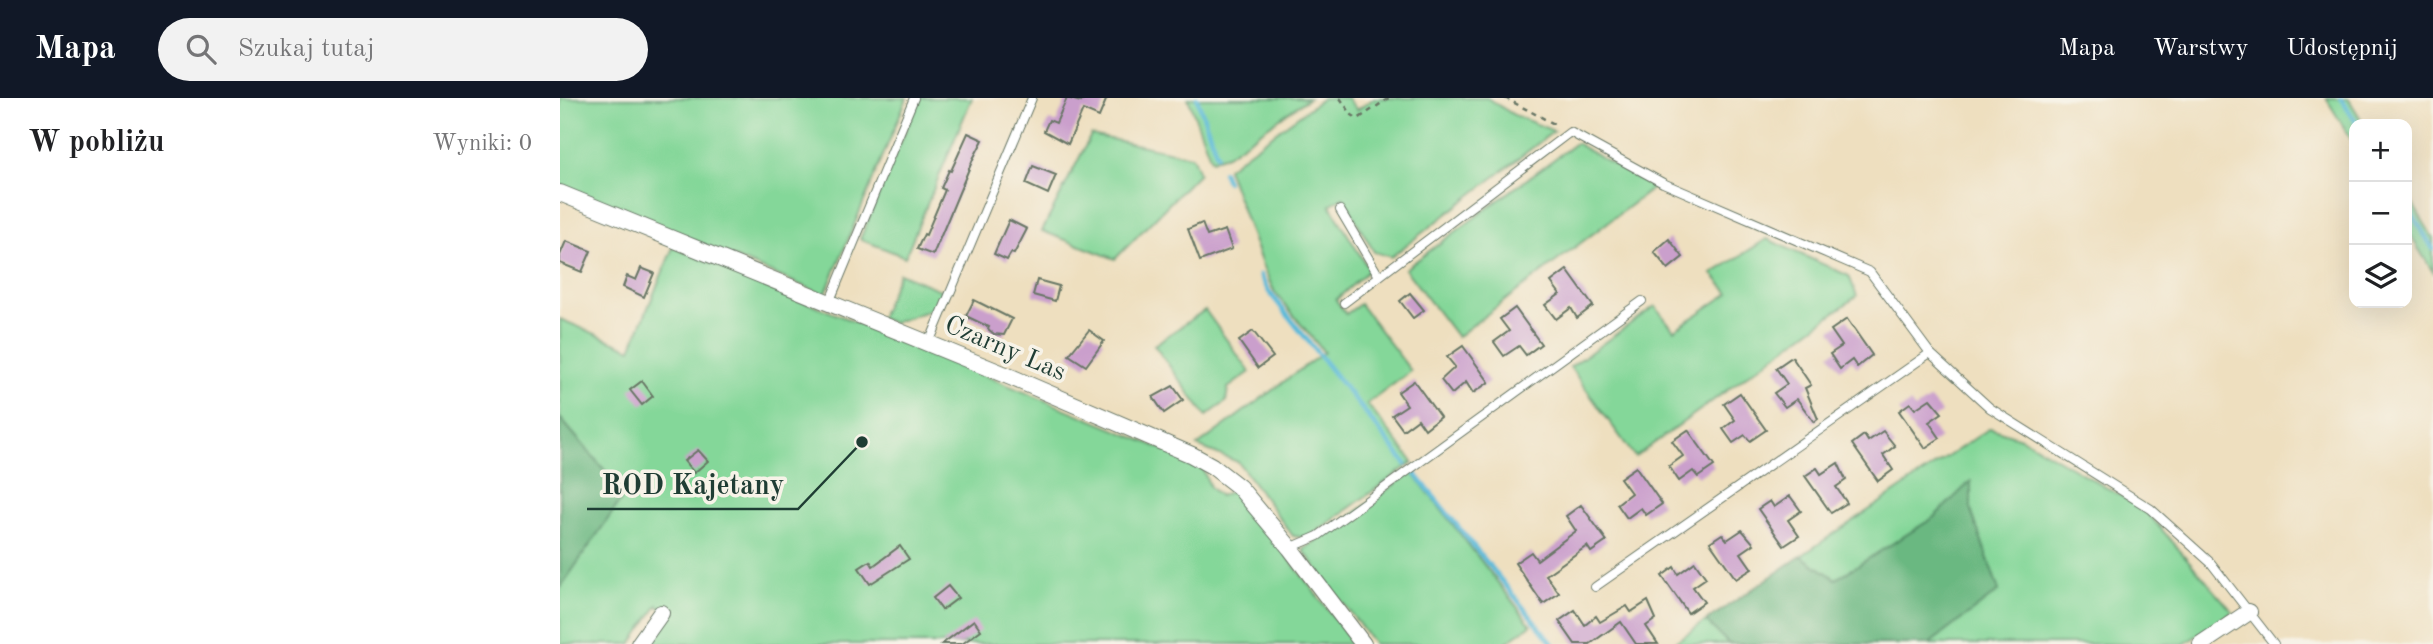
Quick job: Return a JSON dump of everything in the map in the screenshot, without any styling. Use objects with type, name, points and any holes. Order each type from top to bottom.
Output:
[{"type":"street","name":"Czarny Las","points":[[560,193],[929,343],[1192,455],[1212,466],[1239,487],[1290,548],[1363,644]]},
{"type":"street","points":[[2202,644],[2249,612]]},
{"type":"street","points":[[639,644],[661,613]]},
{"type":"lane","points":[[829,303],[914,98]]},
{"type":"lane","points":[[929,343],[1032,98]]},
{"type":"lane","points":[[1344,303],[1570,132],[1664,183],[1870,272],[1930,353],[1990,408],[2151,509],[2211,563],[2274,644]]},
{"type":"lane","points":[[1340,209],[1380,276]]},
{"type":"lane","points":[[1290,548],[1318,536],[1642,301]]},
{"type":"lane","points":[[1595,587],[1930,353]]},
{"type":"path","points":[[1340,98],[1352,116],[1358,119],[1389,98]]},
{"type":"path","points":[[1505,98],[1570,132]]},
{"type":"green space","points":[[560,98],[907,98],[825,295],[560,185]]},
{"type":"green space","points":[[919,98],[972,98],[905,257],[860,239]]},
{"type":"green space","points":[[1188,98],[1309,98],[1227,155],[1211,160]]},
{"type":"green space","points":[[1323,98],[1347,98],[1357,110],[1374,98],[1487,98],[1514,115],[1554,131],[1391,257],[1374,252],[1343,197],[1330,205],[1369,270],[1336,300],[1346,314],[1360,304],[1411,371],[1367,404],[1413,462],[1308,538],[1293,536],[1238,462],[1197,446],[1324,352],[1275,293],[1227,168]]},
{"type":"green space","points":[[2326,98],[2348,98],[2361,119],[2349,119],[2349,136]]},
{"type":"green space","points":[[1091,135],[1192,156],[1199,173],[1115,259],[1042,231]]},
{"type":"green space","points":[[1576,143],[1653,188],[1457,337],[1405,269]]},
{"type":"green space","points":[[2412,202],[2433,238],[2433,272],[2412,238]]},
{"type":"green space","points":[[1767,239],[1849,276],[1857,296],[1635,457],[1570,367],[1655,306],[1674,330],[1729,293],[1712,274]]},
{"type":"green space","points":[[673,247],[1201,465],[1210,487],[1220,496],[1236,489],[1354,644],[647,644],[667,615],[658,605],[631,644],[560,644],[560,588],[625,494],[560,418],[560,319],[631,349]]},
{"type":"green space","points":[[899,273],[943,291],[936,308],[893,323],[880,318]]},
{"type":"green space","points":[[1205,310],[1250,372],[1228,388],[1226,402],[1206,416],[1154,345]]},
{"type":"green space","points":[[560,418],[625,494],[560,588]]},
{"type":"green space","points":[[1990,428],[2021,438],[2145,510],[2233,612],[2184,644],[1929,644],[1999,591],[1971,510],[1971,482],[1933,518],[1836,579],[1801,556]]},
{"type":"green space","points":[[1412,472],[1531,625],[1504,644],[1374,644],[1303,550]]},
{"type":"green space","points":[[1971,481],[1971,511],[1999,591],[1929,644],[1729,644],[1706,621],[1801,556],[1836,579],[1933,518]]},
{"type":"green space","points":[[1706,621],[1729,644],[1672,644]]},
{"type":"building","points":[[1067,98],[1081,102],[1083,98],[1107,98],[1099,117],[1083,110],[1068,144],[1044,131],[1049,120],[1056,123]]},
{"type":"building","points":[[968,133],[983,140],[933,255],[917,249],[924,234],[926,235],[945,190],[941,188]]},
{"type":"building","points":[[1033,166],[1056,175],[1048,194],[1026,184]]},
{"type":"building","points":[[1009,220],[1027,229],[1014,254],[1011,253],[1007,260],[994,254]]},
{"type":"building","points":[[1202,223],[1207,236],[1225,230],[1232,249],[1200,261],[1188,229]]},
{"type":"building","points":[[1669,239],[1683,257],[1668,269],[1654,252]]},
{"type":"building","points":[[566,241],[591,251],[582,272],[560,263],[560,255]]},
{"type":"building","points":[[641,268],[654,273],[644,297],[623,287],[627,276],[636,280]]},
{"type":"building","points":[[1567,270],[1593,306],[1577,318],[1571,308],[1556,319],[1545,305],[1560,294],[1551,282]]},
{"type":"building","points":[[1037,280],[1059,286],[1055,301],[1033,295]]},
{"type":"building","points":[[1410,293],[1424,310],[1413,318],[1400,301]]},
{"type":"building","points":[[974,300],[1012,319],[1004,335],[994,334],[989,327],[966,316]]},
{"type":"building","points":[[1515,308],[1541,344],[1526,355],[1519,346],[1504,356],[1494,342],[1509,331],[1500,319]]},
{"type":"building","points":[[1847,319],[1872,355],[1857,367],[1852,360],[1840,369],[1830,354],[1842,346],[1831,330]]},
{"type":"building","points":[[1089,330],[1104,341],[1086,366],[1069,355]]},
{"type":"building","points":[[1253,331],[1273,357],[1258,368],[1239,341]]},
{"type":"building","points":[[1463,346],[1489,382],[1473,393],[1466,382],[1452,394],[1441,380],[1455,367],[1447,357]]},
{"type":"building","points":[[1792,357],[1811,385],[1805,388],[1818,419],[1814,422],[1797,399],[1785,407],[1774,393],[1787,384],[1776,368]]},
{"type":"building","points":[[642,381],[653,396],[642,405],[630,390]]},
{"type":"building","points":[[1414,381],[1440,417],[1425,429],[1418,419],[1403,430],[1392,415],[1407,405],[1398,392]]},
{"type":"building","points":[[1173,386],[1183,400],[1164,413],[1153,397]]},
{"type":"building","points":[[1740,393],[1766,430],[1750,441],[1745,435],[1733,443],[1723,429],[1735,420],[1724,404]]},
{"type":"building","points":[[1930,399],[1942,413],[1929,422],[1940,438],[1925,448],[1899,411],[1910,403],[1915,409]]},
{"type":"building","points":[[1688,430],[1714,466],[1698,477],[1693,471],[1679,481],[1669,466],[1683,456],[1672,441]]},
{"type":"building","points":[[1883,431],[1895,446],[1883,455],[1893,470],[1878,481],[1852,444],[1864,435],[1868,441]]},
{"type":"building","points":[[698,450],[708,461],[694,473],[684,461]]},
{"type":"building","points":[[1838,463],[1846,480],[1836,487],[1847,503],[1831,513],[1805,476],[1817,468],[1821,474]]},
{"type":"building","points":[[1636,467],[1662,504],[1646,515],[1641,508],[1627,518],[1617,504],[1631,493],[1620,478]]},
{"type":"building","points":[[1790,496],[1801,511],[1788,520],[1799,536],[1784,546],[1758,509],[1770,501],[1774,507]]},
{"type":"building","points":[[1581,505],[1607,541],[1591,552],[1587,546],[1546,575],[1559,593],[1543,604],[1515,563],[1531,552],[1537,560],[1576,531],[1566,516]]},
{"type":"building","points":[[1742,530],[1754,544],[1741,553],[1752,569],[1736,579],[1710,542],[1722,534],[1727,540]]},
{"type":"building","points":[[900,546],[909,559],[870,584],[859,568],[870,561],[873,566]]},
{"type":"building","points":[[1695,562],[1706,578],[1693,587],[1704,602],[1688,613],[1662,576],[1674,567],[1678,574]]},
{"type":"building","points":[[948,586],[958,598],[942,610],[933,598]]},
{"type":"building","points":[[1648,601],[1656,619],[1646,626],[1658,644],[1636,644],[1621,622],[1590,644],[1575,644],[1559,621],[1575,610],[1585,625],[1596,616],[1600,622],[1627,606],[1631,612]]},
{"type":"building","points":[[974,620],[981,630],[962,644],[942,644]]},
{"type":"waterway","points":[[1197,98],[1217,155]]},
{"type":"waterway","points":[[2341,98],[2354,119]]},
{"type":"waterway","points":[[1223,172],[1227,182]]},
{"type":"waterway","points":[[2412,214],[2433,249]]},
{"type":"waterway","points":[[1260,275],[1269,292],[1406,464]]},
{"type":"waterway","points":[[1414,472],[1553,644]]},
{"type":"place","name":"ROD Kajetany","points":[[862,442]]}]
